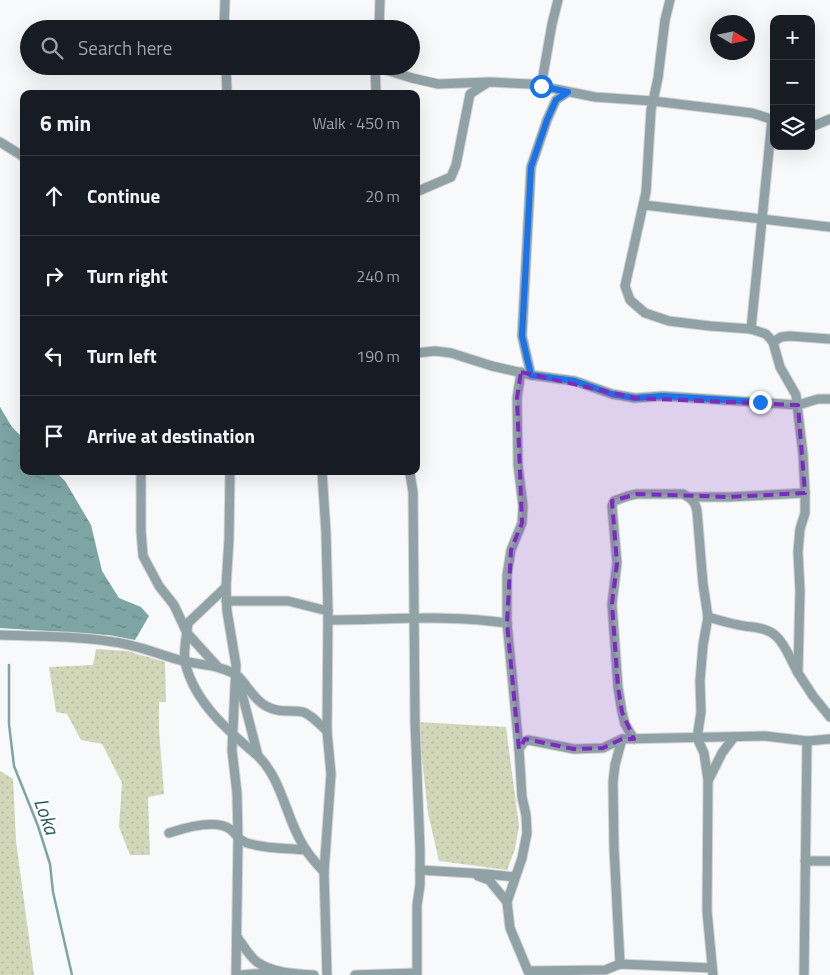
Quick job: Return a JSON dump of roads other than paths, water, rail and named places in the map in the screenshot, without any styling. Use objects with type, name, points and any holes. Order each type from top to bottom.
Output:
[{"type":"street","points":[[224,20],[225,0]]},
{"type":"street","points":[[379,20],[380,0]]},
{"type":"street","points":[[541,86],[558,0]]},
{"type":"street","points":[[670,0],[665,20],[658,78],[651,110],[644,205],[625,286],[630,300],[645,314],[669,321],[750,329],[766,334],[773,342],[780,367],[796,395],[798,404],[805,494],[805,513],[800,529],[798,552],[800,591],[798,673]]},
{"type":"street","points":[[227,75],[228,90]]},
{"type":"street","points":[[375,75],[376,90]]},
{"type":"street","points":[[403,75],[438,84],[490,82],[541,86],[595,97],[653,100],[752,113],[770,119]]},
{"type":"street","points":[[420,190],[451,177],[456,165],[470,94],[490,82]]},
{"type":"street","points":[[531,375],[522,336],[531,167],[556,100],[568,92]]},
{"type":"street","points":[[815,126],[830,119]]},
{"type":"street","points":[[0,142],[20,154]]},
{"type":"street","points":[[750,329],[770,147]]},
{"type":"street","points":[[644,205],[830,227]]},
{"type":"street","points":[[773,342],[781,337],[790,336],[830,339]]},
{"type":"street","points":[[420,353],[435,351],[451,353],[531,375],[575,381],[612,394],[635,398],[663,396],[798,404],[818,399],[830,399]]},
{"type":"street","points":[[521,372],[517,398],[518,465],[523,506],[522,523],[511,550],[507,623],[522,797],[527,833],[522,858],[507,902],[510,928],[526,973],[606,970],[620,964],[713,971],[707,911],[708,780],[704,753],[697,738],[701,712],[700,681],[703,645],[708,617],[703,584],[696,503],[683,494],[637,494],[618,499],[614,501],[612,506],[617,563],[612,604],[618,687],[622,712],[634,739]]},
{"type":"street","points":[[141,475],[141,531],[144,556],[159,586],[174,605],[187,633],[217,666]]},
{"type":"street","points":[[228,475],[226,601],[237,675],[258,756]]},
{"type":"street","points":[[322,475],[328,616],[327,731],[331,774],[324,872],[327,975]]},
{"type":"street","points":[[355,975],[417,974],[417,905],[420,870],[415,721],[413,492],[410,475]]},
{"type":"street","points":[[691,498],[805,494]]},
{"type":"street","points":[[226,587],[193,616],[188,623],[185,661],[193,684],[202,701],[232,735],[266,764],[278,786],[306,850],[324,872]]},
{"type":"street","points":[[226,601],[288,602],[328,616],[476,618],[507,623]]},
{"type":"street","points":[[708,617],[740,625],[754,626],[776,636],[813,696],[830,717]]},
{"type":"street","points":[[0,634],[113,641],[185,661],[217,666],[237,675],[254,698],[264,705],[283,712],[302,712],[310,716],[327,731]]},
{"type":"street","points":[[236,975],[238,840],[237,793],[232,735],[237,675]]},
{"type":"street","points":[[519,749],[528,740],[574,749],[602,748],[622,739],[764,736],[807,741],[830,739]]},
{"type":"street","points":[[708,780],[722,753],[734,737]]},
{"type":"street","points":[[620,964],[614,848],[613,782],[622,739]]},
{"type":"street","points":[[804,975],[807,741]]},
{"type":"street","points":[[168,833],[199,825],[212,825],[230,829],[238,840],[251,844],[306,850]]},
{"type":"street","points":[[804,861],[830,861]]},
{"type":"street","points":[[420,870],[515,877]]},
{"type":"street","points":[[471,873],[489,880],[507,902]]},
{"type":"street","points":[[237,937],[256,961],[270,969],[314,975]]},
{"type":"street","points":[[241,975],[282,972]]},
{"type":"water","points":[[0,407],[12,427],[20,435],[20,475],[59,475],[65,481],[91,525],[102,571],[119,598],[141,607],[149,616],[135,640],[109,635],[0,628]]},
{"type":"waterway","name":"Loka","points":[[9,665],[9,724],[14,766],[38,826],[50,864],[53,892],[72,975]]}]
